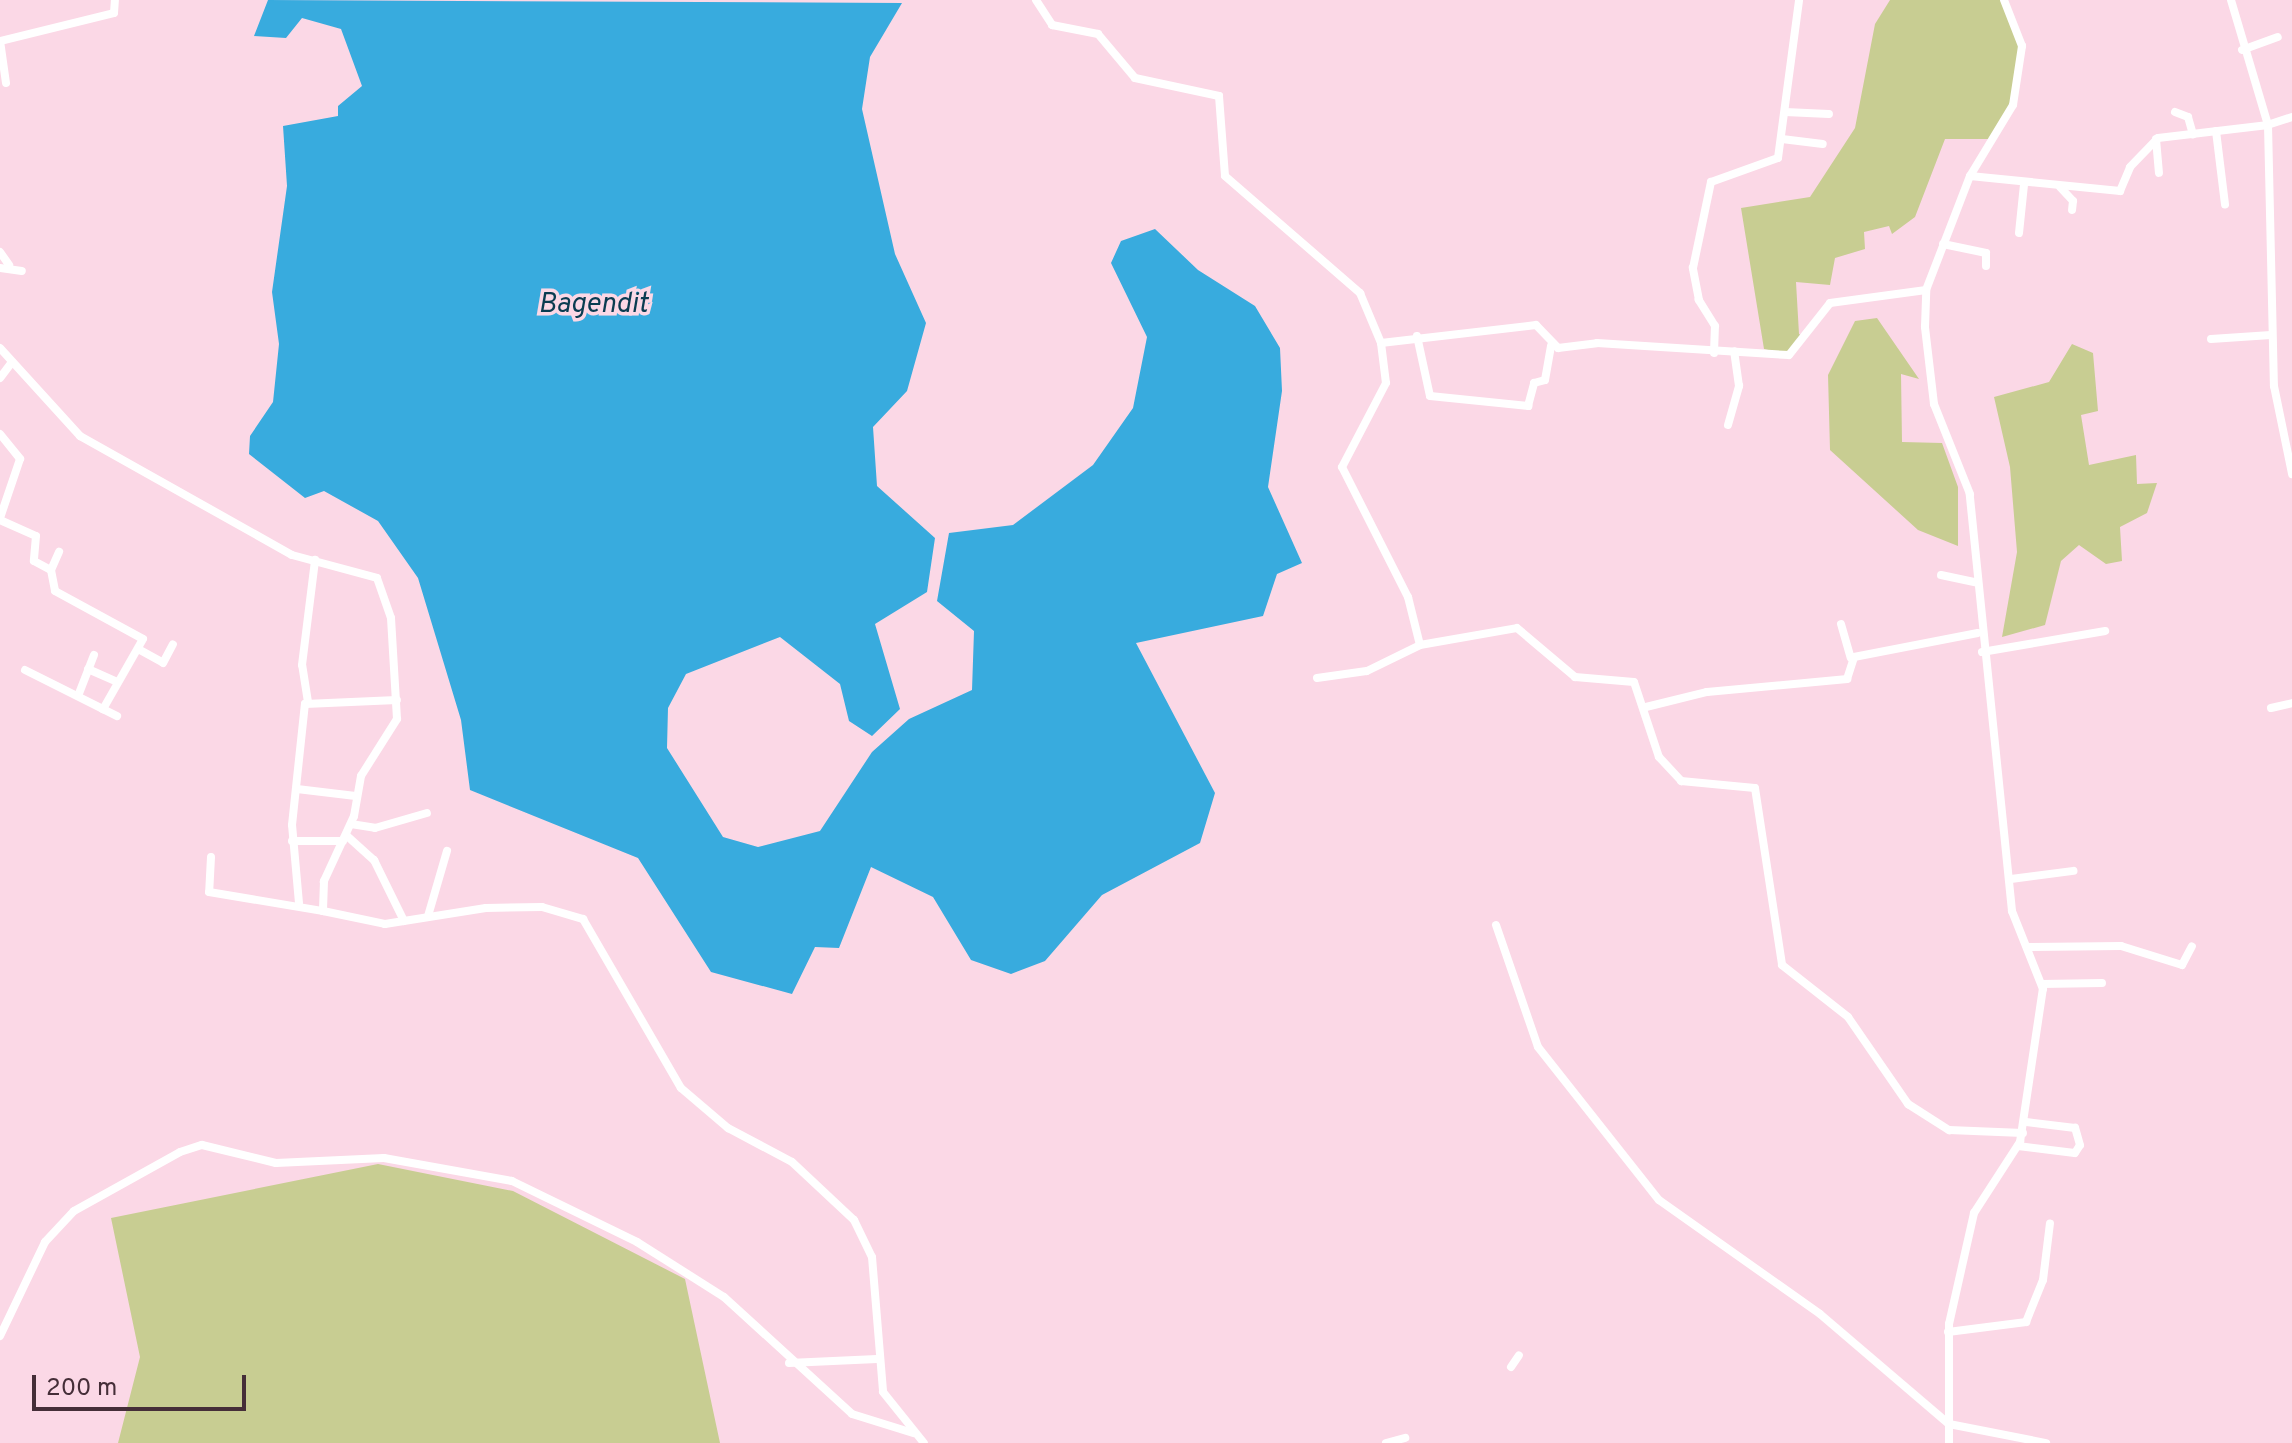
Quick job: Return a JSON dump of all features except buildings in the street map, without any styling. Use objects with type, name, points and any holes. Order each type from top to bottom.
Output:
[{"type":"street","points":[[6,83],[0,41],[114,13],[115,0]]},
{"type":"street","points":[[1036,0],[1052,25],[1103,38],[1135,78],[1219,96],[1225,176],[1360,293],[1381,343],[1383,396],[1341,463],[1408,597],[1420,645]]},
{"type":"street","points":[[1714,353],[1715,326],[1699,300],[1693,268],[1719,176],[1772,166],[1782,139],[1799,0]]},
{"type":"street","points":[[1949,1443],[1948,1332],[1974,1213],[2018,1146],[2026,1122],[2042,984],[2012,911],[2011,879],[1978,633],[1970,494],[1934,404],[1926,290],[1970,176],[2013,105],[2022,46],[2004,0]]},
{"type":"street","points":[[2231,0],[2242,50],[2268,125],[2271,335],[2292,474]]},
{"type":"street","points":[[2242,50],[2278,37]]},
{"type":"street","points":[[1785,112],[1829,114]]},
{"type":"street","points":[[2175,112],[2188,117],[2193,134]]},
{"type":"street","points":[[1970,176],[2024,185],[2120,191],[2156,139],[2268,125],[2292,117]]},
{"type":"street","points":[[2216,131],[2225,204]]},
{"type":"street","points":[[1782,139],[1823,144]]},
{"type":"street","points":[[2156,139],[2159,173]]},
{"type":"street","points":[[2019,233],[2024,185]]},
{"type":"street","points":[[2060,187],[2072,210]]},
{"type":"street","points":[[1943,244],[1986,253],[1986,266]]},
{"type":"street","points":[[0,252],[5,266],[22,271]]},
{"type":"street","points":[[1551,346],[1714,353],[1758,348],[1795,353],[1830,303],[1926,290]]},
{"type":"street","points":[[1381,343],[1417,336],[1536,325],[1551,346],[1545,380],[1534,383],[1528,406],[1430,396],[1417,336]]},
{"type":"street","points":[[2211,339],[2271,335]]},
{"type":"street","points":[[0,348],[80,436],[267,542],[377,578],[391,618],[397,719],[356,796],[351,824],[324,881],[323,911]]},
{"type":"street","points":[[1728,425],[1739,386],[1734,351]]},
{"type":"street","points":[[0,378],[12,362]]},
{"type":"street","points":[[0,434],[20,459],[0,519],[36,536],[34,561],[51,570]]},
{"type":"street","points":[[59,552],[51,570],[55,591],[139,633],[140,650],[115,681],[103,709]]},
{"type":"street","points":[[299,903],[292,841],[308,702],[302,668],[315,560]]},
{"type":"street","points":[[1941,575],[1975,582]]},
{"type":"street","points":[[1646,707],[1707,692],[1847,679],[1855,657],[1841,624]]},
{"type":"street","points":[[1317,678],[1367,671],[1420,645],[1521,629],[1575,677],[1630,679],[1646,707],[1659,757],[1681,781],[1750,783],[1760,798],[1774,950],[1782,965],[1848,1017],[1908,1104],[1949,1130],[2023,1133]]},
{"type":"street","points":[[1982,652],[2105,631]]},
{"type":"street","points":[[1855,657],[1978,633]]},
{"type":"street","points":[[140,650],[163,663],[173,644]]},
{"type":"street","points":[[78,696],[94,655]]},
{"type":"street","points":[[88,669],[115,681]]},
{"type":"street","points":[[25,670],[117,716]]},
{"type":"street","points":[[308,702],[397,700]]},
{"type":"street","points":[[2271,708],[2292,703]]},
{"type":"street","points":[[297,789],[356,796]]},
{"type":"street","points":[[351,824],[375,828],[427,813]]},
{"type":"street","points":[[292,841],[345,838],[374,860],[404,921]]},
{"type":"street","points":[[428,916],[447,851]]},
{"type":"street","points":[[211,857],[209,892],[404,921],[428,916],[542,907],[583,919],[681,1088],[728,1128],[802,1169],[854,1220],[872,1257],[880,1378],[896,1414],[924,1443]]},
{"type":"street","points":[[2011,879],[2073,871]]},
{"type":"street","points":[[1496,925],[1538,1047],[1659,1200],[1820,1314],[1949,1424],[2046,1443]]},
{"type":"street","points":[[2029,947],[2121,946],[2185,965],[2192,946]]},
{"type":"street","points":[[2042,984],[2102,983]]},
{"type":"street","points":[[2018,1146],[2075,1153],[2080,1145],[2075,1128],[2026,1122]]},
{"type":"street","points":[[0,1336],[45,1242],[74,1211],[202,1145],[276,1163],[384,1158],[512,1181],[699,1279],[789,1363],[852,1414],[913,1433]]},
{"type":"street","points":[[1948,1332],[2026,1322],[2043,1280],[2050,1223]]},
{"type":"street","points":[[1511,1367],[1518,1357]]},
{"type":"street","points":[[789,1363],[878,1362]]},
{"type":"street","points":[[892,1427],[896,1414]]},
{"type":"street","points":[[1386,1443],[1405,1438]]},
{"type":"green space","points":[[1890,0],[2003,0],[2021,40],[2013,105],[1994,139],[1945,139],[1915,217],[1892,234],[1889,226],[1864,232],[1865,249],[1835,258],[1830,285],[1796,282],[1799,334],[1806,338],[1786,354],[1764,349],[1741,208],[1810,197],[1855,128],[1875,24]]},
{"type":"green space","points":[[1877,318],[1919,379],[1901,374],[1902,442],[1942,443],[1958,487],[1958,546],[1918,530],[1830,450],[1828,375],[1855,321]]},
{"type":"green space","points":[[2072,344],[2093,353],[2098,411],[2081,415],[2089,465],[2136,455],[2137,484],[2157,483],[2147,513],[2120,527],[2122,561],[2106,564],[2079,545],[2061,561],[2045,625],[2002,637],[2017,552],[2010,467],[1994,397],[2049,382]]},
{"type":"green space","points":[[378,1164],[513,1191],[685,1279],[720,1443],[118,1443],[140,1357],[111,1218]]},
{"type":"water","name":"Bagendit","points":[[268,0],[902,3],[870,57],[862,109],[895,254],[926,323],[907,391],[873,427],[877,486],[935,538],[927,592],[875,624],[900,709],[872,736],[849,721],[840,684],[780,637],[686,674],[668,708],[667,748],[723,837],[758,847],[820,831],[872,752],[909,719],[972,690],[974,631],[937,601],[949,533],[1013,525],[1093,465],[1133,408],[1147,337],[1111,263],[1121,241],[1155,229],[1198,270],[1255,306],[1280,348],[1282,391],[1268,487],[1302,563],[1277,574],[1263,616],[1136,643],[1215,793],[1200,843],[1102,895],[1045,961],[1011,974],[971,960],[933,897],[871,867],[839,948],[815,947],[792,994],[711,972],[638,858],[470,790],[461,720],[418,578],[378,521],[324,491],[305,498],[249,454],[250,436],[273,402],[279,344],[272,292],[287,186],[283,126],[338,116],[338,106],[362,86],[341,29],[302,18],[286,38],[254,36]]}]
